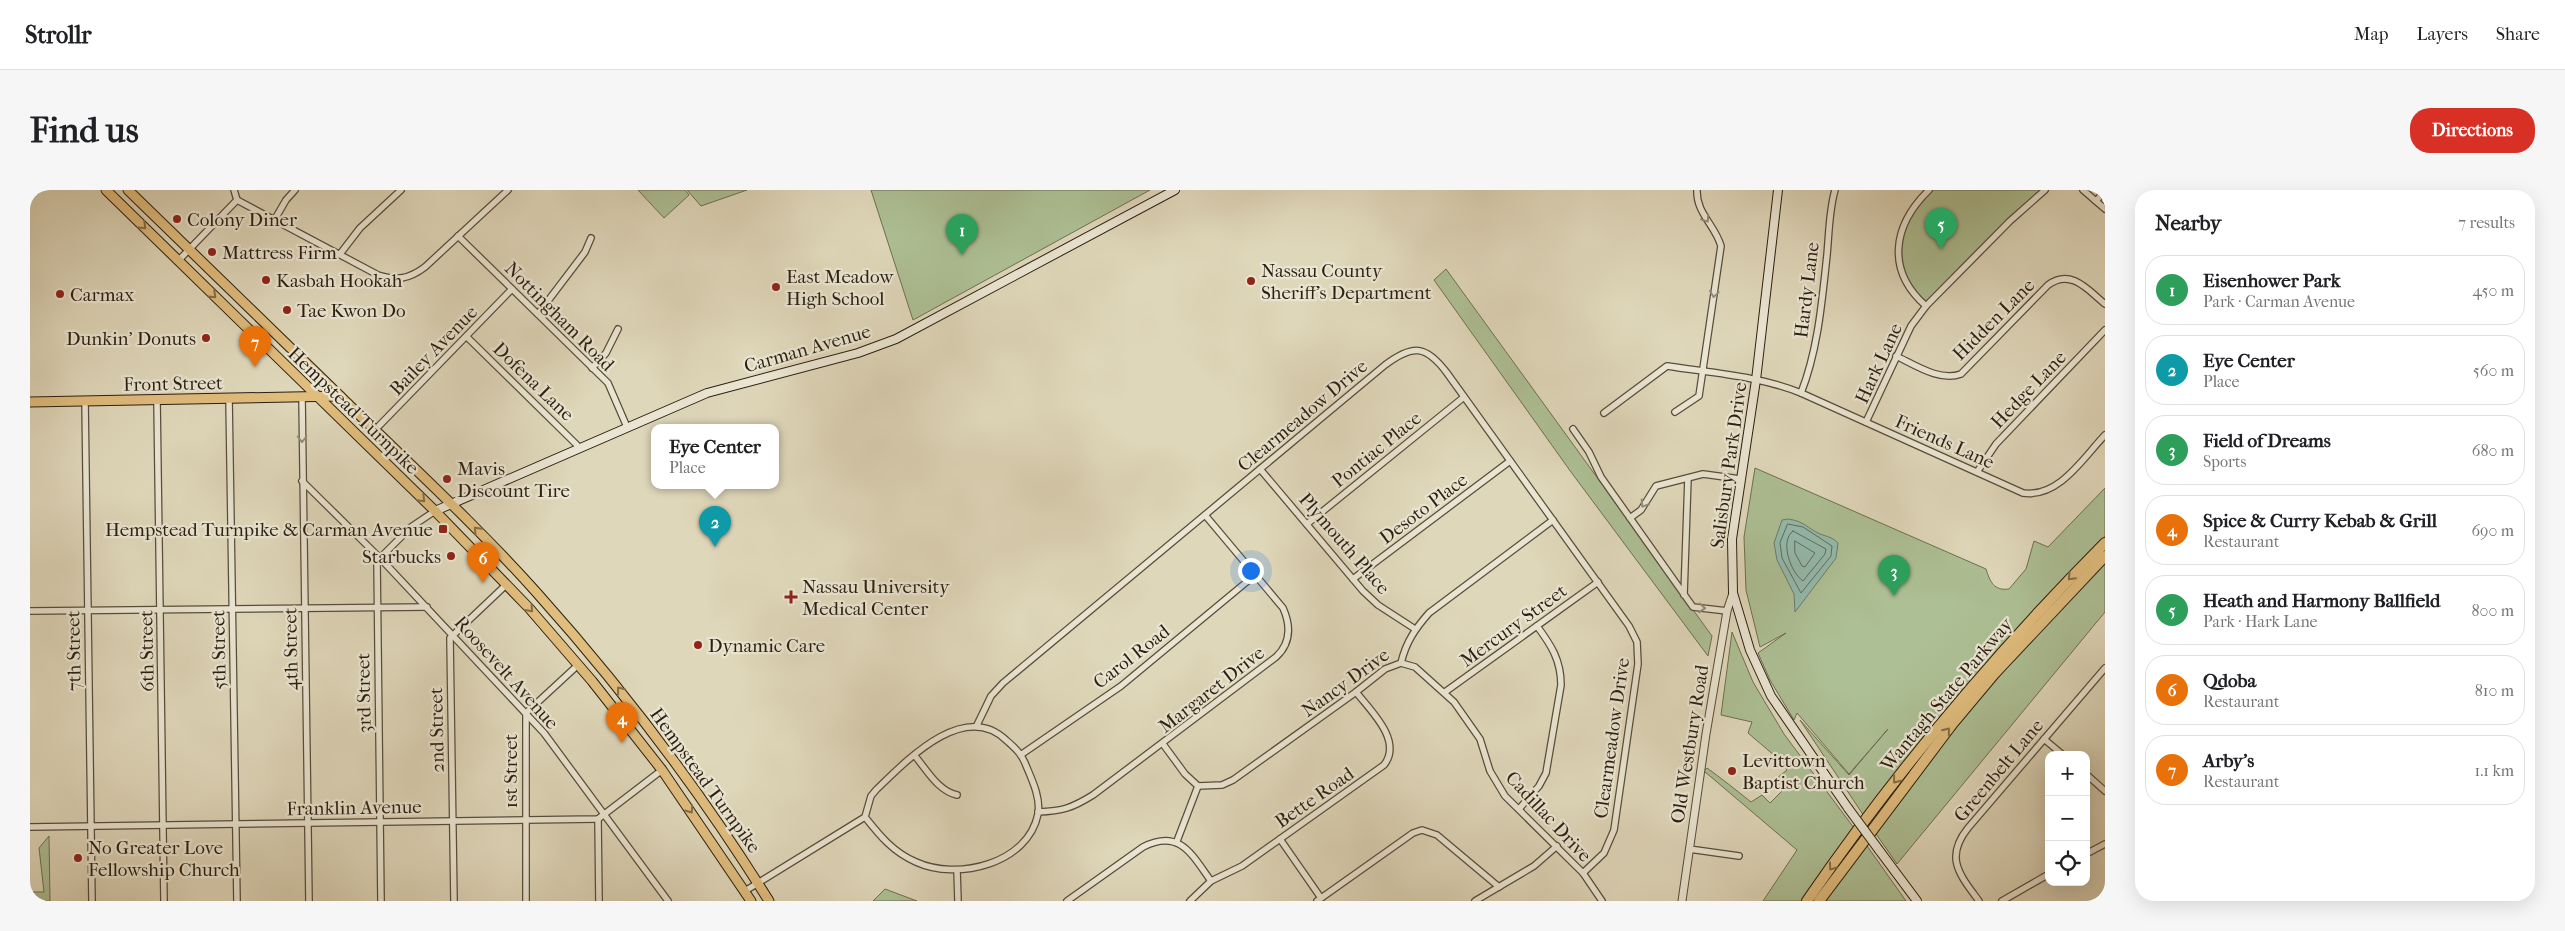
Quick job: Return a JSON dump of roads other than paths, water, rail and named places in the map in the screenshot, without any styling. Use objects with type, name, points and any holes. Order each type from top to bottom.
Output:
[{"type":"highway","name":"Wantagh State Parkway","points":[[1807,901],[1933,733],[2017,635],[2105,543]]},
{"type":"highway","name":"Wantagh State Parkway","points":[[1819,901],[1953,723],[1994,674],[2105,556]]},
{"type":"main road","name":"Hempstead Turnpike","points":[[106,190],[435,511],[507,584],[578,665],[662,770],[751,901]]},
{"type":"main road","name":"Hempstead Turnpike","points":[[128,190],[451,504],[528,583],[608,675],[675,761],[769,901]]},
{"type":"main road","name":"Carman Avenue","points":[[435,511],[707,393],[858,353],[896,340],[1175,190]]},
{"type":"main road","name":"Salisbury Park Drive","points":[[1778,190],[1756,380],[1732,539],[1733,593],[1750,650],[1770,696],[1848,808],[1917,901]]},
{"type":"main road","name":"Front Street","points":[[30,402],[340,396]]},
{"type":"street","points":[[234,190],[237,200],[378,275],[400,279],[416,274],[508,190]]},
{"type":"street","points":[[275,219],[286,200],[295,190]]},
{"type":"street","points":[[340,254],[360,228],[401,190]]},
{"type":"street","points":[[1675,412],[1699,396],[1721,246],[1719,238],[1699,209],[1696,190]]},
{"type":"street","name":"Hardy Lane","points":[[1802,392],[1811,368],[1835,190]]},
{"type":"street","points":[[1926,306],[1910,291],[1904,280],[1899,260],[1901,238],[1908,215],[1929,190]]},
{"type":"street","name":"Hark Lane","points":[[1866,422],[1911,326],[1926,306],[2010,221],[2045,190]]},
{"type":"street","points":[[2083,190],[2105,209]]},
{"type":"street","points":[[2096,201],[2105,191]]},
{"type":"street","points":[[178,261],[237,200]]},
{"type":"street","name":"Nottingham Road","points":[[458,236],[608,383],[627,427]]},
{"type":"street","points":[[538,314],[585,252],[591,238]]},
{"type":"street","name":"Hidden Lane","points":[[1896,356],[1940,376],[1949,377],[1961,374],[2048,285],[2061,278],[2070,278],[2078,281],[2105,304]]},
{"type":"street","name":"Bailey Avenue","points":[[375,430],[512,289]]},
{"type":"street","points":[[592,368],[606,353],[618,330]]},
{"type":"street","name":"Hedge Lane","points":[[1977,472],[1996,444],[2105,330]]},
{"type":"street","name":"Dofena Lane","points":[[467,337],[579,447]]},
{"type":"street","name":"Clearmeadow Drive","points":[[977,725],[991,696],[1003,683],[1404,352],[1418,350],[1432,355],[1464,396],[1633,632],[1638,647],[1638,664],[1614,830],[1604,853],[1583,874]]},
{"type":"street","name":"Friends Lane","points":[[1604,413],[1667,366],[1756,380],[1782,385],[1802,392],[2023,493],[2044,492],[2060,482],[2105,435]]},
{"type":"street","name":"Pontiac Place","points":[[1307,524],[1464,396]]},
{"type":"street","name":"4th Street","points":[[302,397],[309,901]]},
{"type":"street","name":"5th Street","points":[[230,398],[237,901]]},
{"type":"street","name":"6th Street","points":[[157,400],[164,901]]},
{"type":"street","name":"7th Street","points":[[85,401],[92,901]]},
{"type":"street","points":[[1573,429],[1589,452],[1601,477],[1693,607],[1727,610]]},
{"type":"street","name":"Desoto Place","points":[[1353,578],[1510,461]]},
{"type":"street","name":"Plymouth Place","points":[[1260,469],[1378,605],[1415,629]]},
{"type":"street","points":[[1630,518],[1641,510],[1656,486],[1703,474],[1740,479]]},
{"type":"street","points":[[1684,594],[1688,478]]},
{"type":"street","name":"Roosevelt Avenue","points":[[302,481],[380,558],[526,712],[544,733],[668,901]]},
{"type":"street","points":[[380,558],[411,527],[435,511]]},
{"type":"street","name":"Margaret Drive","points":[[1038,812],[1062,811],[1074,807],[1163,744],[1276,657],[1286,646],[1289,633],[1287,618],[1282,608],[1205,515]]},
{"type":"street","name":"Nancy Drive","points":[[1198,786],[1222,785],[1233,780],[1356,692],[1385,668],[1401,664],[1404,648],[1415,629],[1429,613],[1553,520]]},
{"type":"street","name":"3rd Street","points":[[380,558],[377,561],[377,608],[381,901]]},
{"type":"street","name":"Carol Road","points":[[1022,754],[1128,681],[1255,575]]},
{"type":"street","name":"Mercury Street","points":[[1445,692],[1598,582]]},
{"type":"street","points":[[454,635],[507,584]]},
{"type":"street","name":"Old Westbury Road","points":[[1682,901],[1727,610],[1733,593]]},
{"type":"street","points":[[30,611],[88,612],[427,607]]},
{"type":"street","points":[[1519,808],[1538,786],[1546,773],[1561,685],[1561,671],[1557,656],[1536,626]]},
{"type":"street","name":"2nd Street","points":[[454,635],[450,638],[454,901]]},
{"type":"street","name":"Cadillac Drive","points":[[1401,664],[1415,667],[1445,692],[1480,739],[1496,784],[1583,874],[1602,901]]},
{"type":"street","name":"1st Street","points":[[526,901],[526,712],[578,665]]},
{"type":"street","name":"Greenbelt Lane","points":[[1979,901],[1958,872],[1956,859],[1958,843],[1968,828],[2105,668]]},
{"type":"street","name":"Bette Road","points":[[1190,901],[1211,881],[1242,866],[1377,770],[1389,759],[1391,746],[1388,737],[1356,692]]},
{"type":"street","points":[[745,891],[865,817],[871,796],[876,790],[946,732],[977,725],[997,732],[1022,754],[1036,790],[1038,812],[1033,829],[1026,838],[1008,854],[988,864],[957,870],[925,866],[904,856],[881,837],[865,817]]},
{"type":"street","points":[[2044,738],[2059,751]]},
{"type":"street","points":[[1163,744],[1185,774],[1198,786],[1177,842]]},
{"type":"street","points":[[915,756],[939,786],[948,793],[957,794]]},
{"type":"street","points":[[599,901],[598,819],[603,813],[662,770]]},
{"type":"street","points":[[2090,777],[2105,791]]},
{"type":"street","points":[[2100,786],[2105,779]]},
{"type":"street","name":"Franklin Avenue","points":[[30,827],[598,819]]},
{"type":"street","points":[[1280,839],[1319,900],[1413,833],[1422,830],[1437,835],[1499,887]]},
{"type":"street","points":[[1068,901],[1144,847],[1156,841],[1177,842],[1186,847],[1211,881]]},
{"type":"street","points":[[2090,852],[2105,844]]},
{"type":"street","points":[[1475,901],[1534,866],[1557,846]]},
{"type":"street","points":[[1689,849],[1739,856]]},
{"type":"street","points":[[957,870],[958,901]]},
{"type":"street","points":[[2002,901],[2045,876]]},
{"type":"water","points":[[1788,519],[1802,523],[1838,543],[1836,558],[1795,612],[1794,594],[1777,560],[1774,543],[1782,520]]},
{"type":"place","name":"Colony Diner","points":[[177,219]]},
{"type":"place","name":"Heath and Harmony Ballfield","points":[[1941,249]]},
{"type":"place","name":"Mattress Firm","points":[[212,252]]},
{"type":"place","name":"Eisenhower Park","points":[[962,255]]},
{"type":"place","name":"Kasbah Hookah","points":[[266,280]]},
{"type":"place","name":"Nassau County Sheriff's Department","points":[[1251,281]]},
{"type":"place","name":"East Meadow High School","points":[[776,287]]},
{"type":"place","name":"Carmax","points":[[60,294]]},
{"type":"place","name":"Tae Kwon Do","points":[[287,310]]},
{"type":"place","name":"Dunkin' Donuts","points":[[206,338]]},
{"type":"place","name":"Arby's","points":[[255,367]]},
{"type":"place","name":"Mavis Discount Tire","points":[[447,479]]},
{"type":"place","name":"Hempstead Turnpike & Carman Avenue","points":[[443,529]]},
{"type":"place","name":"Eye Center","points":[[715,547]]},
{"type":"place","name":"Starbucks","points":[[451,556]]},
{"type":"place","name":"Qdoba","points":[[483,583]]},
{"type":"place","name":"Field of Dreams","points":[[1894,596]]},
{"type":"place","name":"Nassau University Medical Center","points":[[791,597]]},
{"type":"place","name":"Dynamic Care","points":[[698,645]]},
{"type":"place","name":"Spice & Curry Kebab & Grill","points":[[622,743]]},
{"type":"place","name":"Levittown Baptist Church","points":[[1732,771]]},
{"type":"place","name":"No Greater Love Fellowship Church","points":[[78,858]]}]
